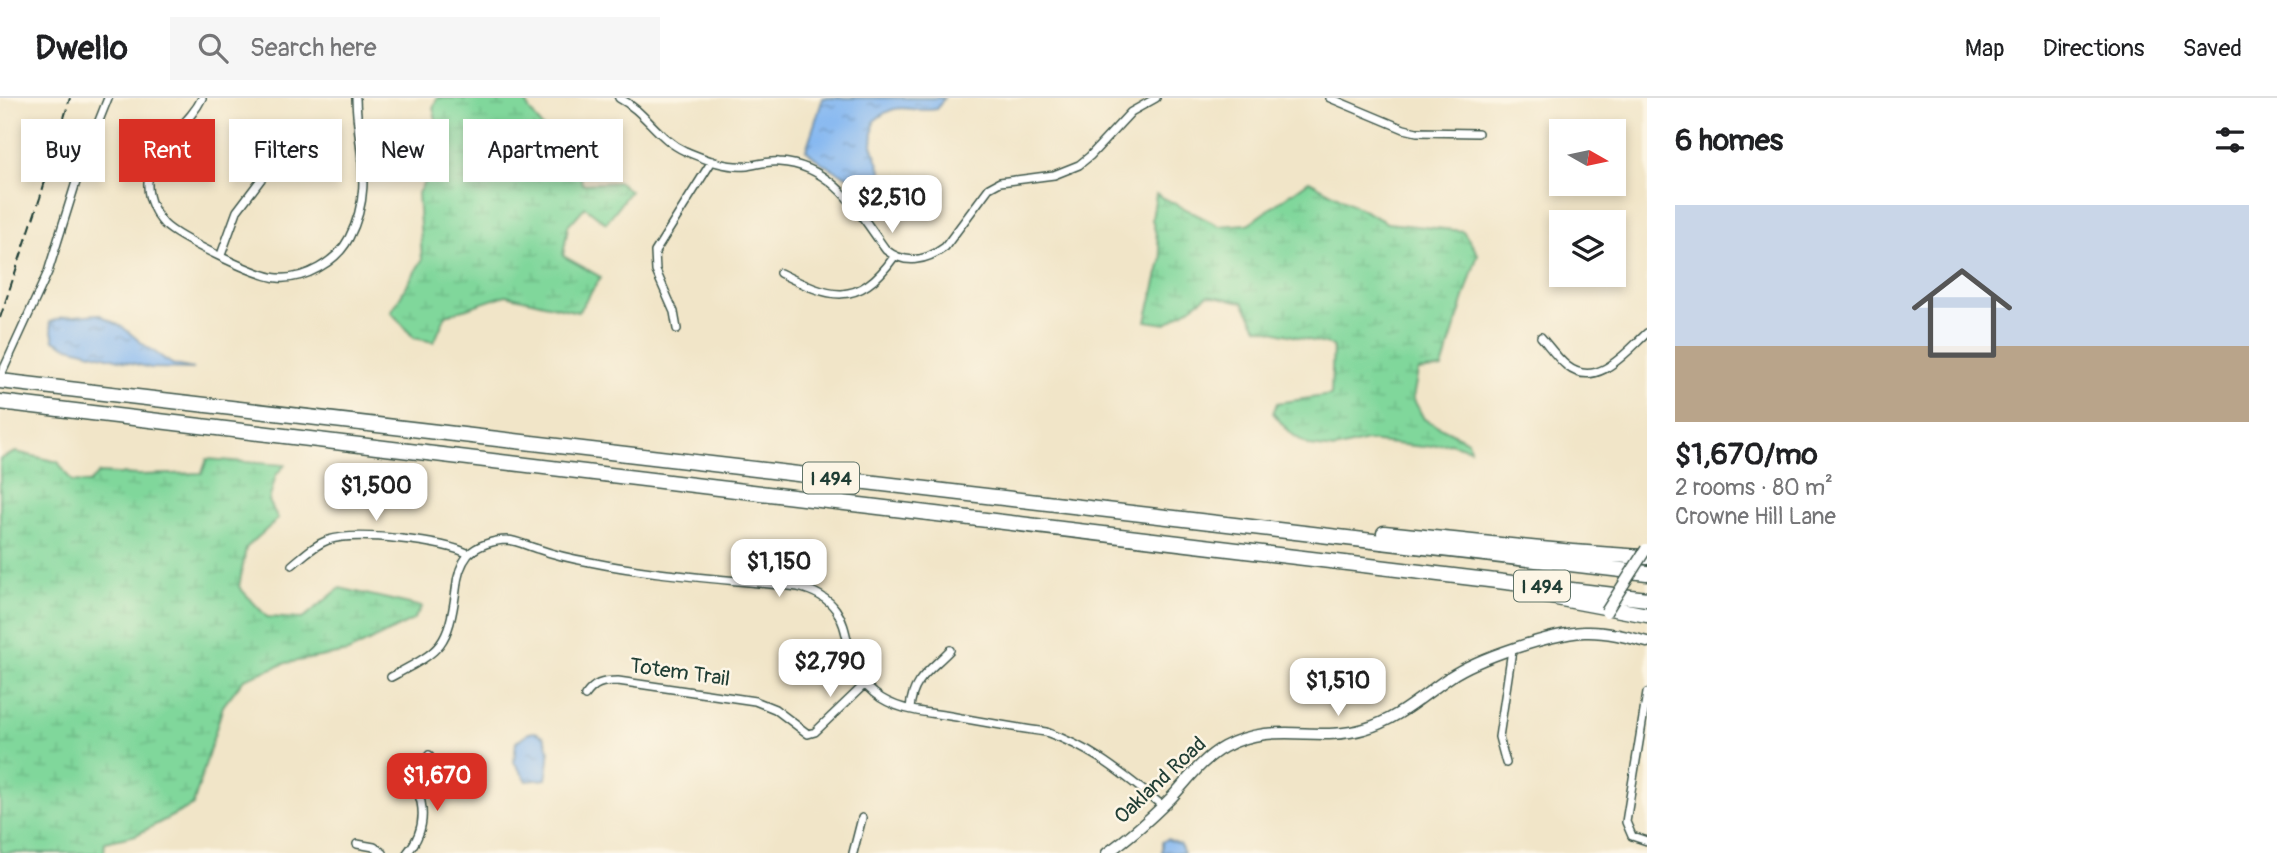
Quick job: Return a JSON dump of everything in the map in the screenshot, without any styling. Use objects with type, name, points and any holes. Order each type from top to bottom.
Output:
[{"type":"highway","name":"I 494","points":[[0,379],[1647,573]]},
{"type":"highway","name":"I 494","points":[[3,402],[1647,599]]},
{"type":"highway","points":[[1327,534],[1380,533],[1483,541],[1602,555],[1647,551]]},
{"type":"highway","points":[[1437,574],[1647,615]]},
{"type":"street","points":[[0,379],[48,272],[81,166],[108,98]]},
{"type":"street","points":[[202,98],[192,115],[158,150],[148,174],[148,186],[155,211],[171,230],[221,255],[269,277],[292,278],[312,271],[337,254],[354,226],[364,180],[356,98]]},
{"type":"street","points":[[619,98],[636,109],[669,142],[712,162],[734,166],[781,162],[813,172],[839,188],[850,199],[886,250],[894,257],[912,260],[936,254],[953,238],[989,188],[1000,182],[1054,175],[1079,165],[1131,112],[1156,98]]},
{"type":"street","points":[[1330,98],[1404,129],[1417,132],[1478,133]]},
{"type":"street","points":[[677,329],[674,312],[656,271],[655,252],[712,162]]},
{"type":"street","points":[[221,255],[237,211],[259,182]]},
{"type":"street","points":[[780,273],[821,293],[842,294],[871,284],[894,257]]},
{"type":"street","points":[[1541,337],[1567,367],[1585,374],[1603,371],[1647,333]]},
{"type":"street","points":[[292,565],[327,540],[355,536],[453,547],[469,554]]},
{"type":"street","points":[[391,677],[428,657],[443,643],[451,624],[458,575],[469,554],[489,543],[510,540],[604,565],[813,591],[830,602],[842,618],[853,664],[864,685],[885,701],[910,709],[1046,732],[1061,737],[1080,745],[1115,767],[1163,806]]},
{"type":"street","points":[[1597,633],[1605,612],[1647,551]]},
{"type":"street","name":"Oakland Road","points":[[1107,853],[1138,830],[1203,762],[1221,748],[1239,740],[1271,732],[1336,734],[1369,728],[1398,715],[1465,667],[1512,650],[1573,634],[1597,633],[1647,642]]},
{"type":"street","points":[[910,709],[911,697],[919,680],[950,650]]},
{"type":"street","points":[[1506,763],[1499,737],[1512,650]]},
{"type":"street","name":"Totem Trail","points":[[585,696],[598,682],[618,681],[755,701],[775,709],[808,734],[815,732],[864,685]]},
{"type":"street","points":[[1647,693],[1626,822],[1632,836],[1647,841]]},
{"type":"street","points":[[407,853],[419,836],[422,825],[423,814],[416,782],[429,755]]},
{"type":"street","points":[[853,853],[862,818]]},
{"type":"street","points":[[357,844],[374,847],[383,853]]},
{"type":"green space","points":[[437,98],[525,98],[536,119],[463,119],[463,182],[619,182],[630,191],[606,223],[585,207],[568,226],[563,256],[601,277],[578,312],[506,295],[446,315],[434,342],[414,338],[391,312],[422,260],[418,193],[424,182],[449,182],[449,119],[436,119],[433,108]]},
{"type":"green space","points":[[1309,181],[1387,223],[1463,231],[1478,254],[1442,368],[1418,371],[1413,398],[1424,419],[1468,441],[1470,449],[1450,443],[1423,447],[1367,441],[1335,449],[1309,446],[1289,432],[1273,413],[1277,403],[1331,395],[1333,346],[1257,327],[1243,302],[1208,295],[1166,324],[1146,321],[1162,258],[1152,219],[1156,194],[1219,226],[1248,224]]},
{"type":"green space","points":[[16,452],[58,462],[72,482],[89,483],[99,473],[202,473],[207,459],[285,465],[276,475],[269,501],[278,519],[246,548],[239,587],[267,617],[302,619],[340,588],[422,607],[413,620],[348,652],[286,663],[244,679],[223,706],[193,805],[136,835],[105,842],[104,853],[0,853],[0,459]]},
{"type":"water","points":[[823,98],[944,98],[937,109],[898,108],[874,121],[872,145],[882,173],[881,183],[871,183],[840,173],[806,150]]},
{"type":"water","points":[[98,314],[124,328],[172,364],[193,369],[151,368],[65,346],[54,340],[50,322],[63,317]]},
{"type":"water","points":[[535,732],[544,736],[547,741],[548,767],[546,779],[527,781],[514,762],[516,742]]},
{"type":"water","points":[[1167,839],[1180,844],[1184,853],[1162,853],[1162,842]]},
{"type":"railway","points":[[0,318],[70,98]]}]
